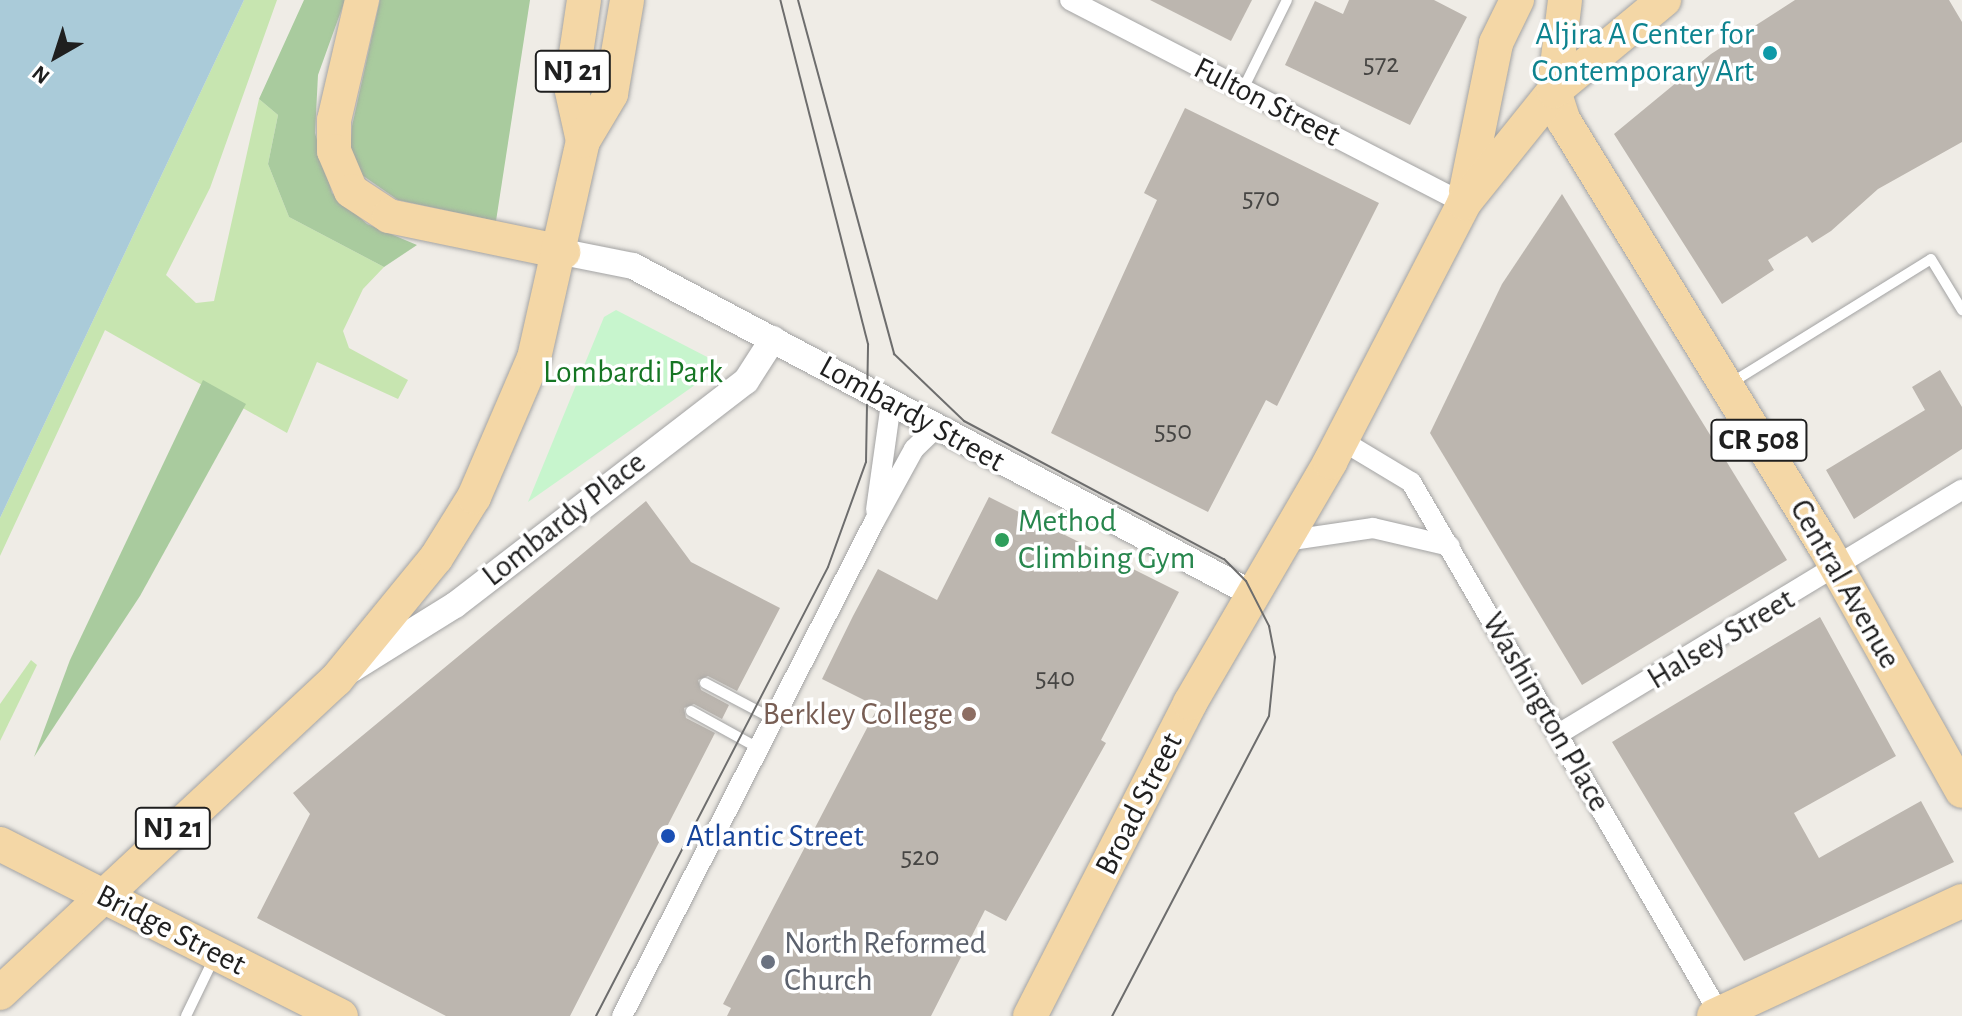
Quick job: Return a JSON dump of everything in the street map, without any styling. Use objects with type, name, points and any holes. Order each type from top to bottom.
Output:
[{"type":"main road","points":[[362,0],[334,120],[334,151],[351,191],[389,216],[563,252]]},
{"type":"main road","name":"NJ 21","points":[[583,141],[571,87],[584,0]]},
{"type":"main road","name":"NJ 21","points":[[0,993],[99,894],[336,680],[407,598],[474,497],[534,358],[563,252],[583,141],[611,94],[627,0]]},
{"type":"main road","points":[[1464,203],[1496,43],[1517,0]]},
{"type":"main road","points":[[1554,91],[1565,0]]},
{"type":"main road","points":[[1341,440],[1464,203],[1554,91],[1664,0]]},
{"type":"main road","name":"Central Avenue","points":[[1554,91],[1579,147],[1837,567],[1959,779]]},
{"type":"main road","name":"Broad Street","points":[[1030,1016],[1190,703],[1255,595],[1341,440]]},
{"type":"main road","name":"Bridge Street","points":[[0,844],[341,1016]]},
{"type":"main road","points":[[1717,1015],[1962,901]]},
{"type":"street","name":"Fulton Street","points":[[1070,0],[1464,203]]},
{"type":"street","name":"Lombardy Street","points":[[563,252],[633,266],[935,429],[1255,595]]},
{"type":"street","name":"Lombardy Place","points":[[336,680],[455,605],[746,381],[773,339]]},
{"type":"street","points":[[874,522],[891,403]]},
{"type":"street","points":[[622,1016],[874,522],[914,449],[935,429]]},
{"type":"street","name":"Washington Place","points":[[1341,440],[1411,482],[1560,733],[1717,1015]]},
{"type":"street","name":"Halsey Street","points":[[1560,733],[1962,490]]},
{"type":"street","points":[[1285,541],[1373,528],[1450,546]]},
{"type":"lane","points":[[1243,89],[1287,0]]},
{"type":"lane","points":[[1726,387],[1931,259],[1962,310]]},
{"type":"lane","points":[[705,683],[773,719]]},
{"type":"lane","points":[[691,711],[758,748]]},
{"type":"lane","points":[[186,1016],[216,953]]},
{"type":"green space","points":[[244,0],[277,0],[210,188],[166,275],[196,303],[214,301],[259,99],[278,115],[268,164],[289,217],[384,267],[363,289],[343,331],[349,348],[408,380],[398,399],[317,362],[287,433],[105,330],[0,556],[0,518]]},
{"type":"green space","points":[[304,0],[345,0],[318,75],[315,133],[332,193],[367,224],[417,245],[384,267],[289,217],[268,164],[278,115],[259,99]]},
{"type":"green space","points":[[380,0],[530,0],[496,221],[398,200],[359,173],[350,153],[352,126]]},
{"type":"green space","name":"Lombardi Park","points":[[616,310],[711,359],[715,371],[528,502],[604,317]]},
{"type":"green space","points":[[203,380],[246,404],[140,596],[34,757],[70,660]]},
{"type":"green space","points":[[31,660],[37,665],[0,741],[0,704]]},
{"type":"water","points":[[0,0],[244,0],[0,518]]},
{"type":"building","points":[[1150,0],[1252,0],[1231,41]]},
{"type":"building","points":[[1349,0],[1434,0],[1467,17],[1410,125],[1285,65],[1315,1],[1343,14]]},
{"type":"building","points":[[1795,0],[1949,0],[1962,22],[1962,142],[1878,189],[1831,231],[1812,243],[1807,236],[1768,260],[1774,270],[1722,304],[1614,134],[1711,54]]},
{"type":"building","points":[[1185,108],[1379,203],[1277,406],[1266,400],[1208,512],[1051,433],[1157,200],[1144,193]]},
{"type":"building","points":[[1562,194],[1787,560],[1582,685],[1430,433],[1502,284]]},
{"type":"building","points":[[1940,370],[1962,407],[1962,449],[1854,519],[1826,470],[1925,410],[1912,387]]},
{"type":"building","points":[[989,497],[1179,592],[1101,740],[1106,743],[1006,921],[985,910],[931,1016],[727,1016],[731,1008],[723,1004],[878,707],[822,679],[853,616],[878,569],[937,600]]},
{"type":"building","points":[[646,501],[691,562],[780,608],[737,691],[708,676],[698,680],[701,690],[729,705],[722,719],[694,704],[684,708],[686,718],[715,733],[570,1016],[446,1016],[257,918],[310,814],[293,793]]},
{"type":"building","points":[[1820,617],[1896,756],[1794,813],[1819,858],[1921,801],[1954,862],[1744,961],[1612,742]]},
{"type":"tram line","points":[[596,1016],[828,567],[866,462],[868,344],[780,0]]},
{"type":"tram line","points":[[798,0],[894,354],[964,421],[1224,559],[1246,581],[1269,626],[1275,657],[1269,716],[1112,1016]]},
{"type":"place","name":"Aljira A Center for Contemporary Art","points":[[1770,53]]},
{"type":"place","name":"Method Climbing Gym","points":[[1002,540]]},
{"type":"place","name":"Berkley College","points":[[969,714]]},
{"type":"place","name":"Atlantic Street","points":[[668,836]]},
{"type":"place","name":"North Reformed Church","points":[[768,962]]}]
